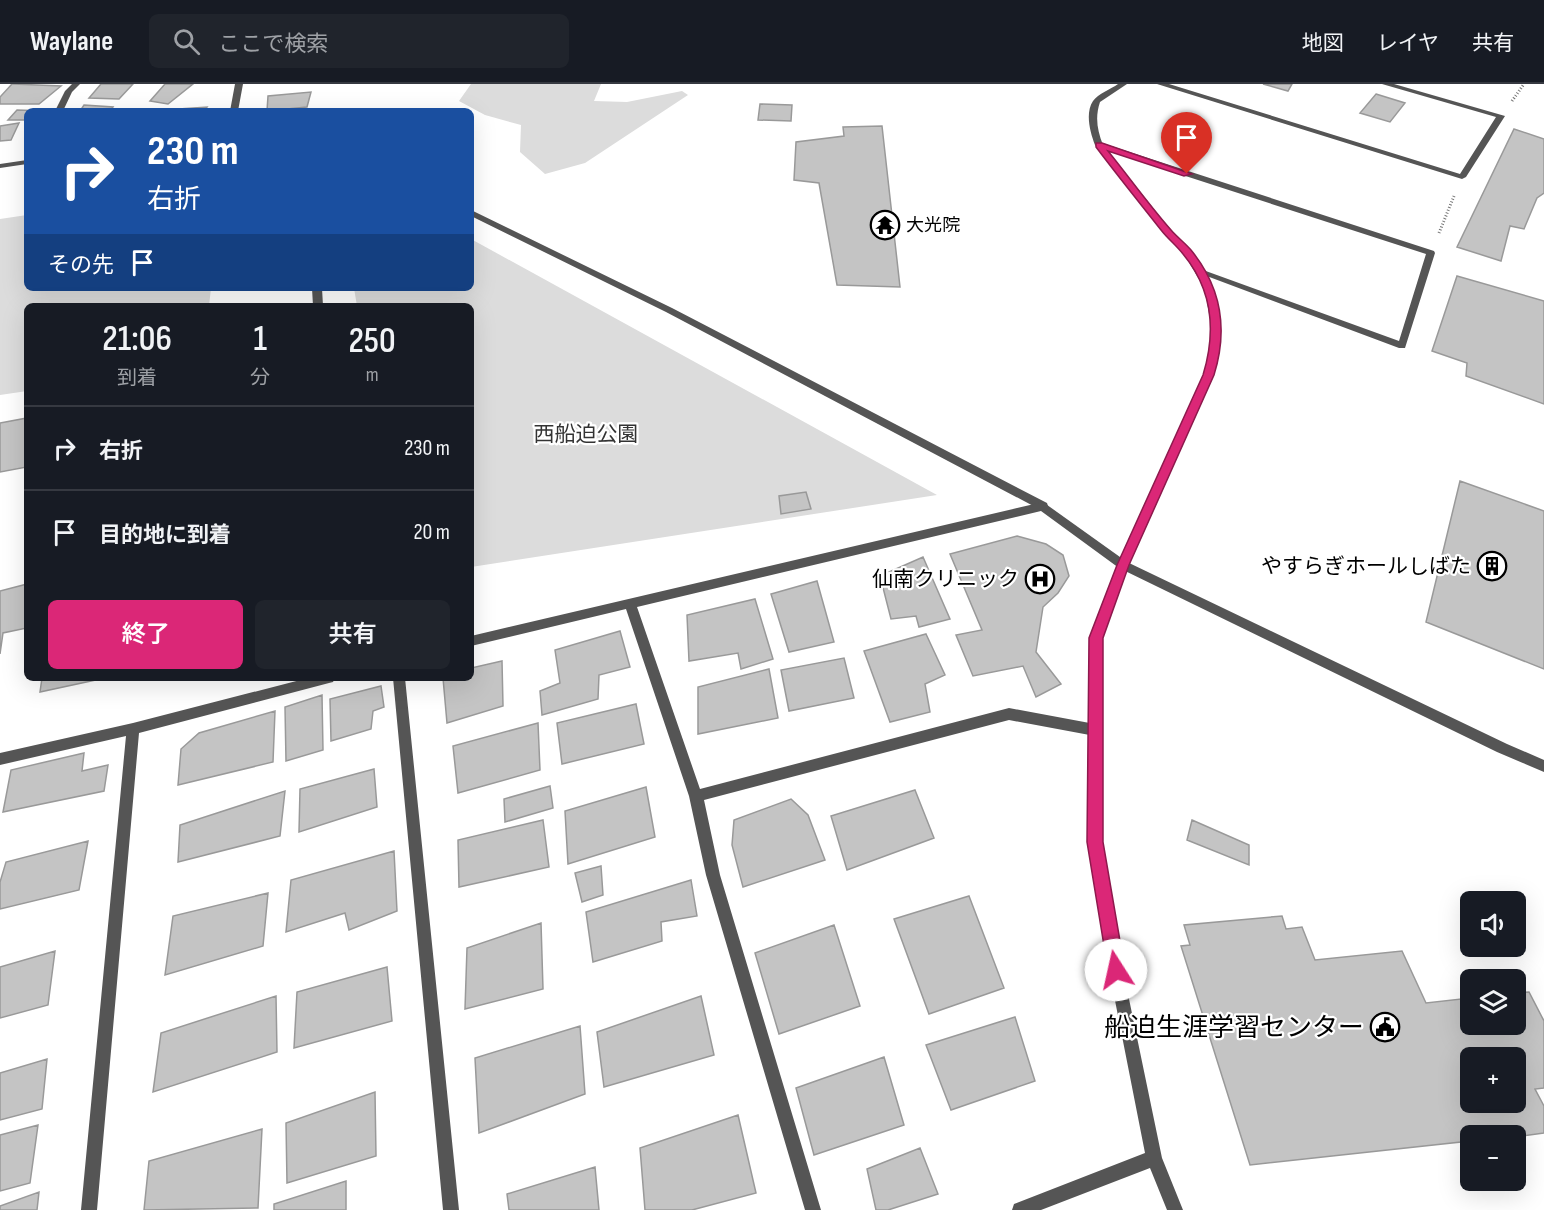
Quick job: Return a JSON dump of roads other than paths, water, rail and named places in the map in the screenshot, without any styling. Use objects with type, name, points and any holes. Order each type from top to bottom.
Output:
[{"type":"street","points":[[60,108],[69,91],[76,84]]},
{"type":"street","points":[[234,108],[238,84]]},
{"type":"street","points":[[1123,84],[1103,96],[1093,109],[1092,120],[1099,145],[1169,234],[1187,252],[1200,272],[1213,302],[1218,331],[1216,351],[1209,375],[1123,565],[1096,638],[1095,842],[1116,970],[1154,1158],[1175,1210]]},
{"type":"street","points":[[1161,84],[1461,177],[1501,116],[1386,84]]},
{"type":"street","points":[[1099,145],[1431,254],[1402,346],[1200,272]]},
{"type":"street","points":[[0,166],[24,162]]},
{"type":"street","points":[[474,214],[669,310],[1043,506],[1123,565],[1502,748],[1544,765]]},
{"type":"street","points":[[474,640],[1043,506]]},
{"type":"street","points":[[630,603],[696,796],[713,874],[813,1210]]},
{"type":"street","points":[[0,759],[133,729],[317,681]]},
{"type":"street","points":[[399,681],[451,1210]]},
{"type":"street","points":[[696,796],[1010,714],[1095,730]]},
{"type":"street","points":[[89,1210],[133,729]]},
{"type":"street","points":[[1020,1210],[1154,1158]]},
{"type":"place","name":"大光院","points":[[885,225]]},
{"type":"place","name":"やすらぎホールしばた","points":[[1492,566]]},
{"type":"place","name":"仙南クリニック","points":[[1040,579]]},
{"type":"place","name":"船迫生涯学習センター","points":[[1385,1027]]},
{"type":"park label","name":"西船迫公園","points":[[586,434]]}]
